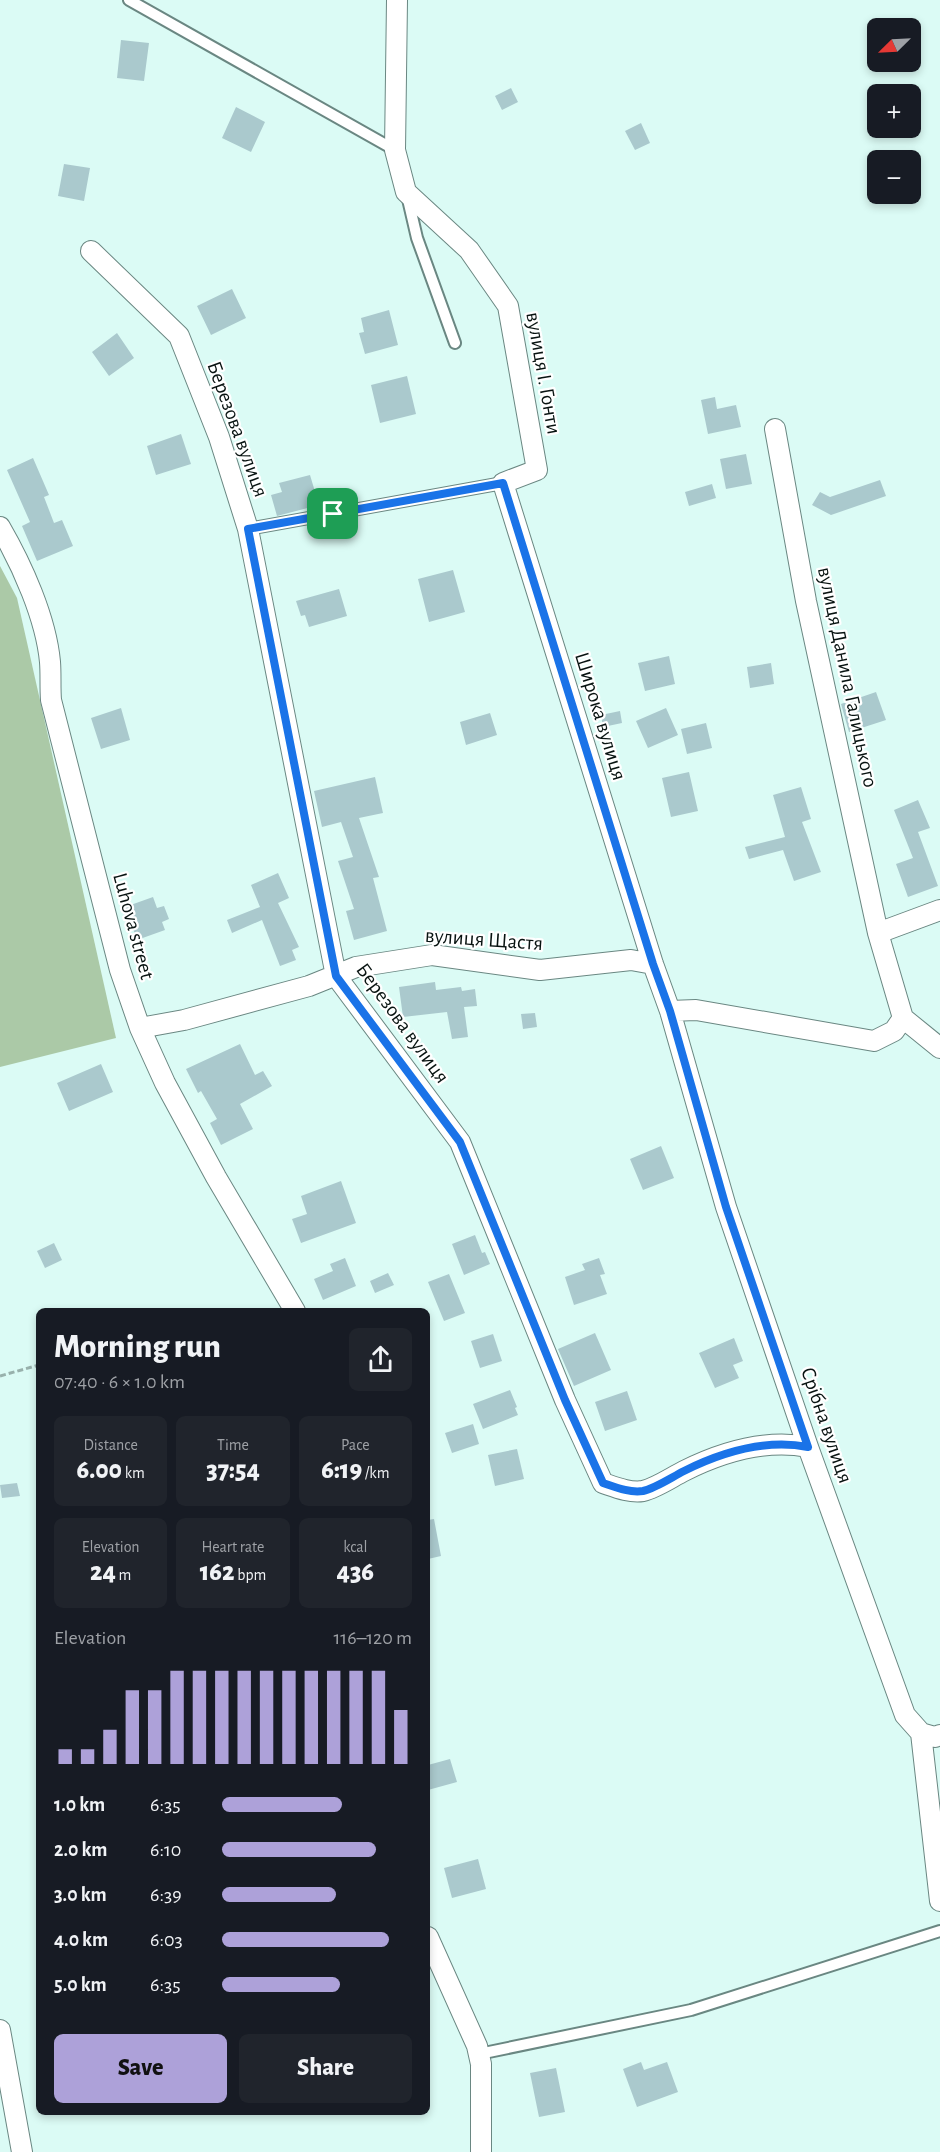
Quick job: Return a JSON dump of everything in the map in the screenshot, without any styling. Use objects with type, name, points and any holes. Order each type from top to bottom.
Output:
[{"type":"street","points":[[397,0],[395,150],[406,192]]},
{"type":"street","name":"вулиця І. Гонти","points":[[406,192],[469,250],[508,306],[537,470],[503,483]]},
{"type":"street","name":"Березова вулиця","points":[[91,251],[179,336],[219,437],[248,529],[336,976],[460,1142],[565,1400],[603,1483],[627,1491],[643,1491],[706,1460],[752,1447],[794,1444],[808,1447]]},
{"type":"street","name":"вулиця Данила Галицького","points":[[775,429],[806,602],[878,933],[903,1018]]},
{"type":"street","name":"Широка вулиця","points":[[503,483],[653,964]]},
{"type":"street","name":"Luhova street","points":[[0,527],[9,542],[39,613],[50,661],[51,699],[120,970],[140,1028],[165,1083],[293,1308]]},
{"type":"street","points":[[878,933],[940,910]]},
{"type":"street","name":"вулиця Щастя","points":[[140,1028],[184,1020],[309,986],[356,967],[432,955],[540,970],[631,960],[653,964]]},
{"type":"street","name":"Срібна вулиця","points":[[653,964],[670,1011],[726,1207],[808,1447],[905,1715],[931,1734],[940,1901]]},
{"type":"street","points":[[670,1011],[696,1010],[874,1041],[894,1031],[903,1018],[940,1048]]},
{"type":"street","points":[[430,1941],[479,2054],[481,2152]]},
{"type":"street","points":[[0,2030],[22,2152]]},
{"type":"lane","points":[[129,0],[395,150]]},
{"type":"lane","points":[[406,192],[417,238],[455,343]]},
{"type":"lane","points":[[248,529],[503,483]]},
{"type":"lane","points":[[479,2054],[691,2010],[940,1931]]},
{"type":"path","points":[[0,1376],[36,1366]]},
{"type":"green space","points":[[0,566],[17,598],[116,1038],[0,1067]]},
{"type":"building","points":[[121,40],[149,43],[144,81],[117,78]]},
{"type":"building","points":[[511,88],[518,102],[502,110],[495,96]]},
{"type":"building","points":[[236,107],[265,122],[251,152],[222,138]]},
{"type":"building","points":[[641,123],[650,143],[635,150],[625,131]]},
{"type":"building","points":[[64,164],[90,168],[84,201],[58,196]]},
{"type":"building","points":[[232,289],[246,318],[211,335],[197,306]]},
{"type":"building","points":[[389,310],[398,345],[365,354],[359,333],[364,332],[361,318]]},
{"type":"building","points":[[117,333],[134,358],[109,376],[92,352]]},
{"type":"building","points":[[407,376],[416,414],[380,423],[371,385]]},
{"type":"building","points":[[715,397],[717,409],[736,405],[741,427],[708,434],[701,400]]},
{"type":"building","points":[[181,434],[191,464],[156,475],[147,446]]},
{"type":"building","points":[[746,454],[752,484],[726,489],[720,459]]},
{"type":"building","points":[[33,458],[49,495],[44,497],[54,523],[62,520],[73,546],[37,561],[22,526],[30,522],[7,470]]},
{"type":"building","points":[[310,475],[319,505],[277,516],[271,495],[282,492],[279,483]]},
{"type":"building","points":[[880,480],[886,496],[831,515],[812,505],[820,492],[830,497]]},
{"type":"building","points":[[712,484],[716,498],[689,506],[685,492]]},
{"type":"building","points":[[453,570],[465,612],[429,622],[418,579]]},
{"type":"building","points":[[339,589],[347,616],[309,627],[305,615],[301,616],[296,601]]},
{"type":"building","points":[[669,656],[675,684],[645,691],[638,663]]},
{"type":"building","points":[[771,663],[774,684],[750,688],[747,667]]},
{"type":"building","points":[[876,692],[886,720],[849,732],[841,704]]},
{"type":"building","points":[[121,708],[130,740],[101,749],[91,718]]},
{"type":"building","points":[[666,708],[678,735],[648,748],[636,721]]},
{"type":"building","points":[[620,711],[622,723],[603,727],[601,715]]},
{"type":"building","points":[[490,713],[497,735],[466,745],[460,722]]},
{"type":"building","points":[[706,723],[712,748],[687,754],[681,729]]},
{"type":"building","points":[[689,772],[698,811],[671,817],[662,778]]},
{"type":"building","points":[[375,777],[383,813],[359,818],[379,877],[373,878],[387,931],[354,940],[346,911],[354,909],[338,861],[353,857],[341,822],[322,827],[314,791]]},
{"type":"building","points":[[801,787],[811,819],[802,822],[821,872],[794,881],[783,850],[749,859],[745,847],[785,837],[773,795]]},
{"type":"building","points":[[918,800],[930,828],[918,832],[938,886],[908,897],[896,864],[913,858],[894,810]]},
{"type":"building","points":[[278,873],[289,898],[278,903],[299,947],[292,950],[296,960],[280,966],[262,920],[232,933],[227,920],[260,907],[251,885]]},
{"type":"building","points":[[153,897],[157,908],[164,906],[169,919],[162,922],[165,930],[137,940],[125,907]]},
{"type":"building","points":[[435,982],[436,990],[461,987],[462,991],[475,989],[477,1006],[464,1007],[468,1037],[452,1039],[447,1012],[403,1017],[399,987]]},
{"type":"building","points":[[535,1013],[537,1027],[523,1029],[521,1014]]},
{"type":"building","points":[[240,1044],[255,1075],[263,1071],[272,1086],[240,1104],[253,1129],[221,1145],[210,1123],[217,1119],[201,1091],[198,1093],[186,1069]]},
{"type":"building","points":[[101,1064],[113,1092],[69,1111],[57,1083]]},
{"type":"building","points":[[661,1146],[674,1178],[643,1190],[630,1159]]},
{"type":"building","points":[[341,1181],[356,1223],[301,1243],[292,1219],[307,1214],[301,1196]]},
{"type":"building","points":[[475,1235],[482,1253],[485,1252],[490,1264],[464,1275],[452,1244]]},
{"type":"building","points":[[54,1243],[62,1260],[45,1268],[37,1251]]},
{"type":"building","points":[[345,1258],[356,1286],[323,1300],[314,1279],[333,1271],[330,1264]]},
{"type":"building","points":[[599,1258],[605,1274],[600,1275],[607,1294],[574,1305],[565,1277],[585,1270],[582,1264]]},
{"type":"building","points":[[388,1273],[394,1285],[375,1293],[370,1281]]},
{"type":"building","points":[[449,1274],[465,1313],[444,1321],[428,1282]]},
{"type":"building","points":[[595,1333],[611,1370],[574,1386],[558,1349]]},
{"type":"building","points":[[493,1334],[502,1361],[480,1368],[471,1341]]},
{"type":"building","points":[[734,1338],[743,1361],[733,1365],[739,1378],[715,1388],[699,1353]]},
{"type":"building","points":[[510,1390],[518,1415],[483,1429],[473,1404]]},
{"type":"building","points":[[627,1391],[637,1420],[605,1431],[595,1402]]},
{"type":"building","points":[[473,1424],[479,1444],[452,1453],[445,1433]]},
{"type":"building","points":[[517,1449],[524,1479],[495,1486],[488,1455]]},
{"type":"building","points":[[17,1483],[20,1496],[2,1498],[0,1485]]},
{"type":"building","points":[[434,1519],[441,1556],[430,1559],[430,1520]]},
{"type":"building","points":[[450,1759],[457,1782],[430,1789],[430,1764]]},
{"type":"building","points":[[478,1859],[486,1889],[452,1898],[444,1868]]},
{"type":"building","points":[[641,2062],[644,2070],[667,2062],[678,2092],[637,2107],[623,2069]]},
{"type":"building","points":[[556,2068],[565,2112],[539,2117],[530,2073]]},
{"type":"route","points":[[503,483],[653,964],[670,1011],[726,1207],[808,1447],[794,1444],[752,1447],[706,1460],[643,1491],[627,1491],[603,1483],[565,1400],[460,1142],[336,976],[248,529],[333,514],[503,483]]}]
